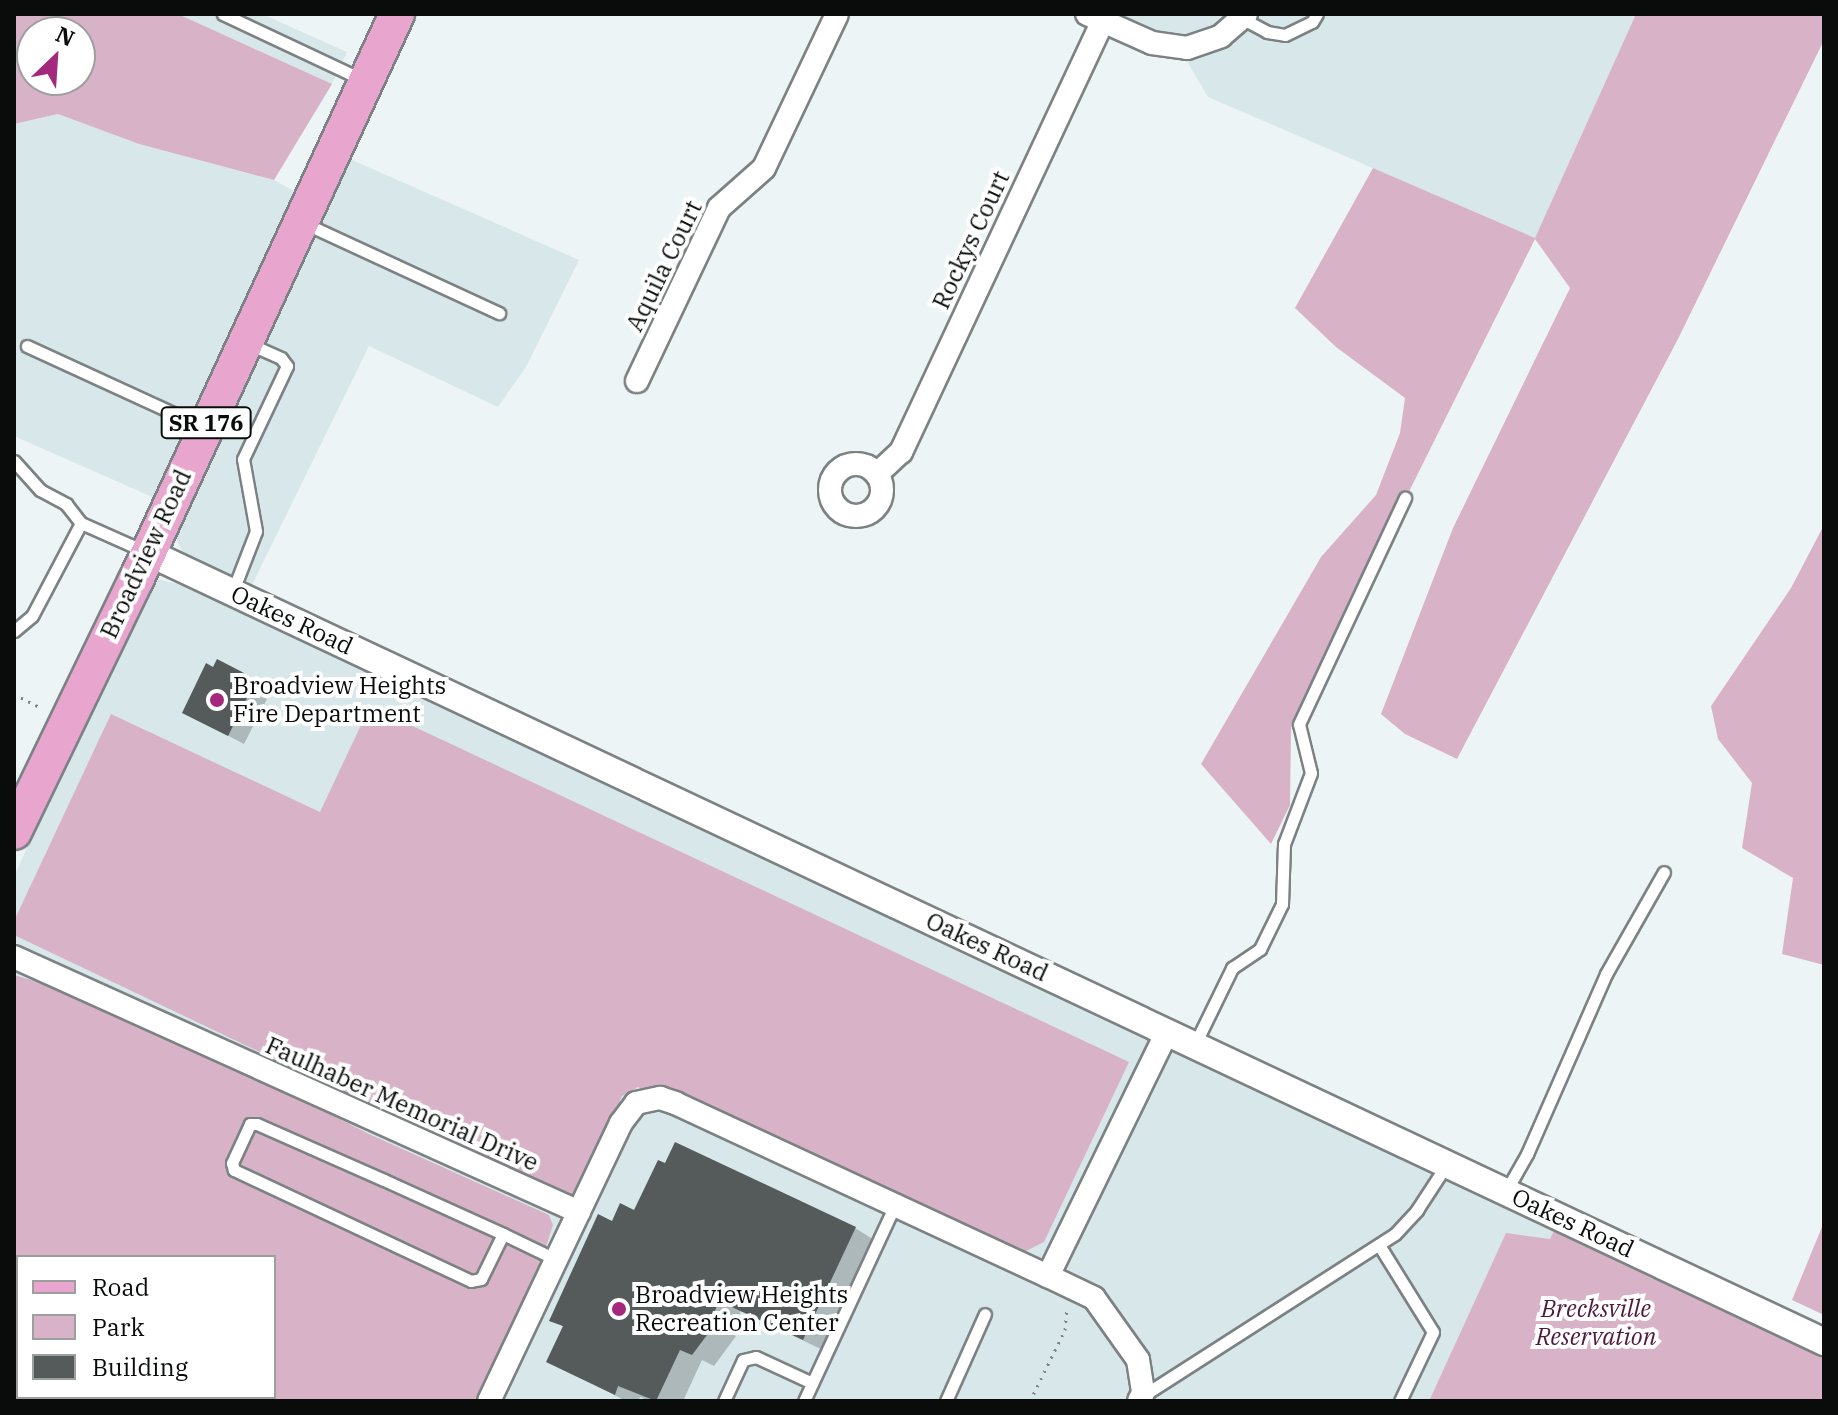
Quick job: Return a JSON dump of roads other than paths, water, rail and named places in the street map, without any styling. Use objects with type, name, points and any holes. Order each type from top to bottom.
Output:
[{"type":"main road","name":"Broadview Road","points":[[14,832],[149,553],[204,427],[397,14]]},
{"type":"street","name":"Aquila Court","points":[[637,381],[719,208],[764,168],[837,14]]},
{"type":"street","points":[[1106,19],[1152,43],[1187,48],[1221,36],[1245,16]]},
{"type":"street","name":"Rockys Court","points":[[877,474],[901,452],[1106,19]]},
{"type":"street","name":"Oakes Road","points":[[149,553],[1824,1342]]},
{"type":"street","name":"Faulhaber Memorial Drive","points":[[14,957],[579,1212]]},
{"type":"street","points":[[1048,1276],[1167,1032]]},
{"type":"street","points":[[494,1399],[621,1123],[636,1103],[646,1099],[675,1103],[896,1202],[1094,1298],[1138,1360],[1143,1398]]},
{"type":"lane","points":[[223,14],[366,81]]},
{"type":"lane","points":[[1245,16],[1267,32],[1285,35],[1312,22],[1317,14]]},
{"type":"lane","points":[[300,221],[499,313]]},
{"type":"lane","points":[[232,593],[256,531],[243,459],[287,366],[281,358],[244,341]]},
{"type":"lane","points":[[27,346],[204,427]]},
{"type":"lane","points":[[14,461],[40,490],[66,504],[81,523],[149,553]]},
{"type":"lane","points":[[1195,1044],[1232,968],[1260,949],[1282,904],[1284,844],[1311,773],[1299,724],[1405,498]]},
{"type":"lane","points":[[14,631],[32,616],[81,523]]},
{"type":"lane","points":[[1506,1192],[1527,1154],[1606,974],[1664,872]]},
{"type":"lane","points":[[503,1234],[481,1279],[471,1281],[234,1170],[232,1163],[250,1124],[257,1124],[503,1234],[557,1260]]},
{"type":"lane","points":[[1143,1398],[1395,1234],[1417,1210],[1447,1164]]},
{"type":"lane","points":[[804,1401],[896,1202]]},
{"type":"lane","points":[[1379,1245],[1433,1332],[1400,1401]]},
{"type":"lane","points":[[946,1401],[985,1314]]},
{"type":"lane","points":[[724,1401],[743,1360],[756,1357],[812,1383]]},
{"type":"place","name":"Broadview Heights Fire Department","points":[[217,700]]},
{"type":"place","name":"Broadview Heights Recreation Center","points":[[619,1309]]},
{"type":"park label","name":"Brecksville Reservation","points":[[1596,1323]]}]
